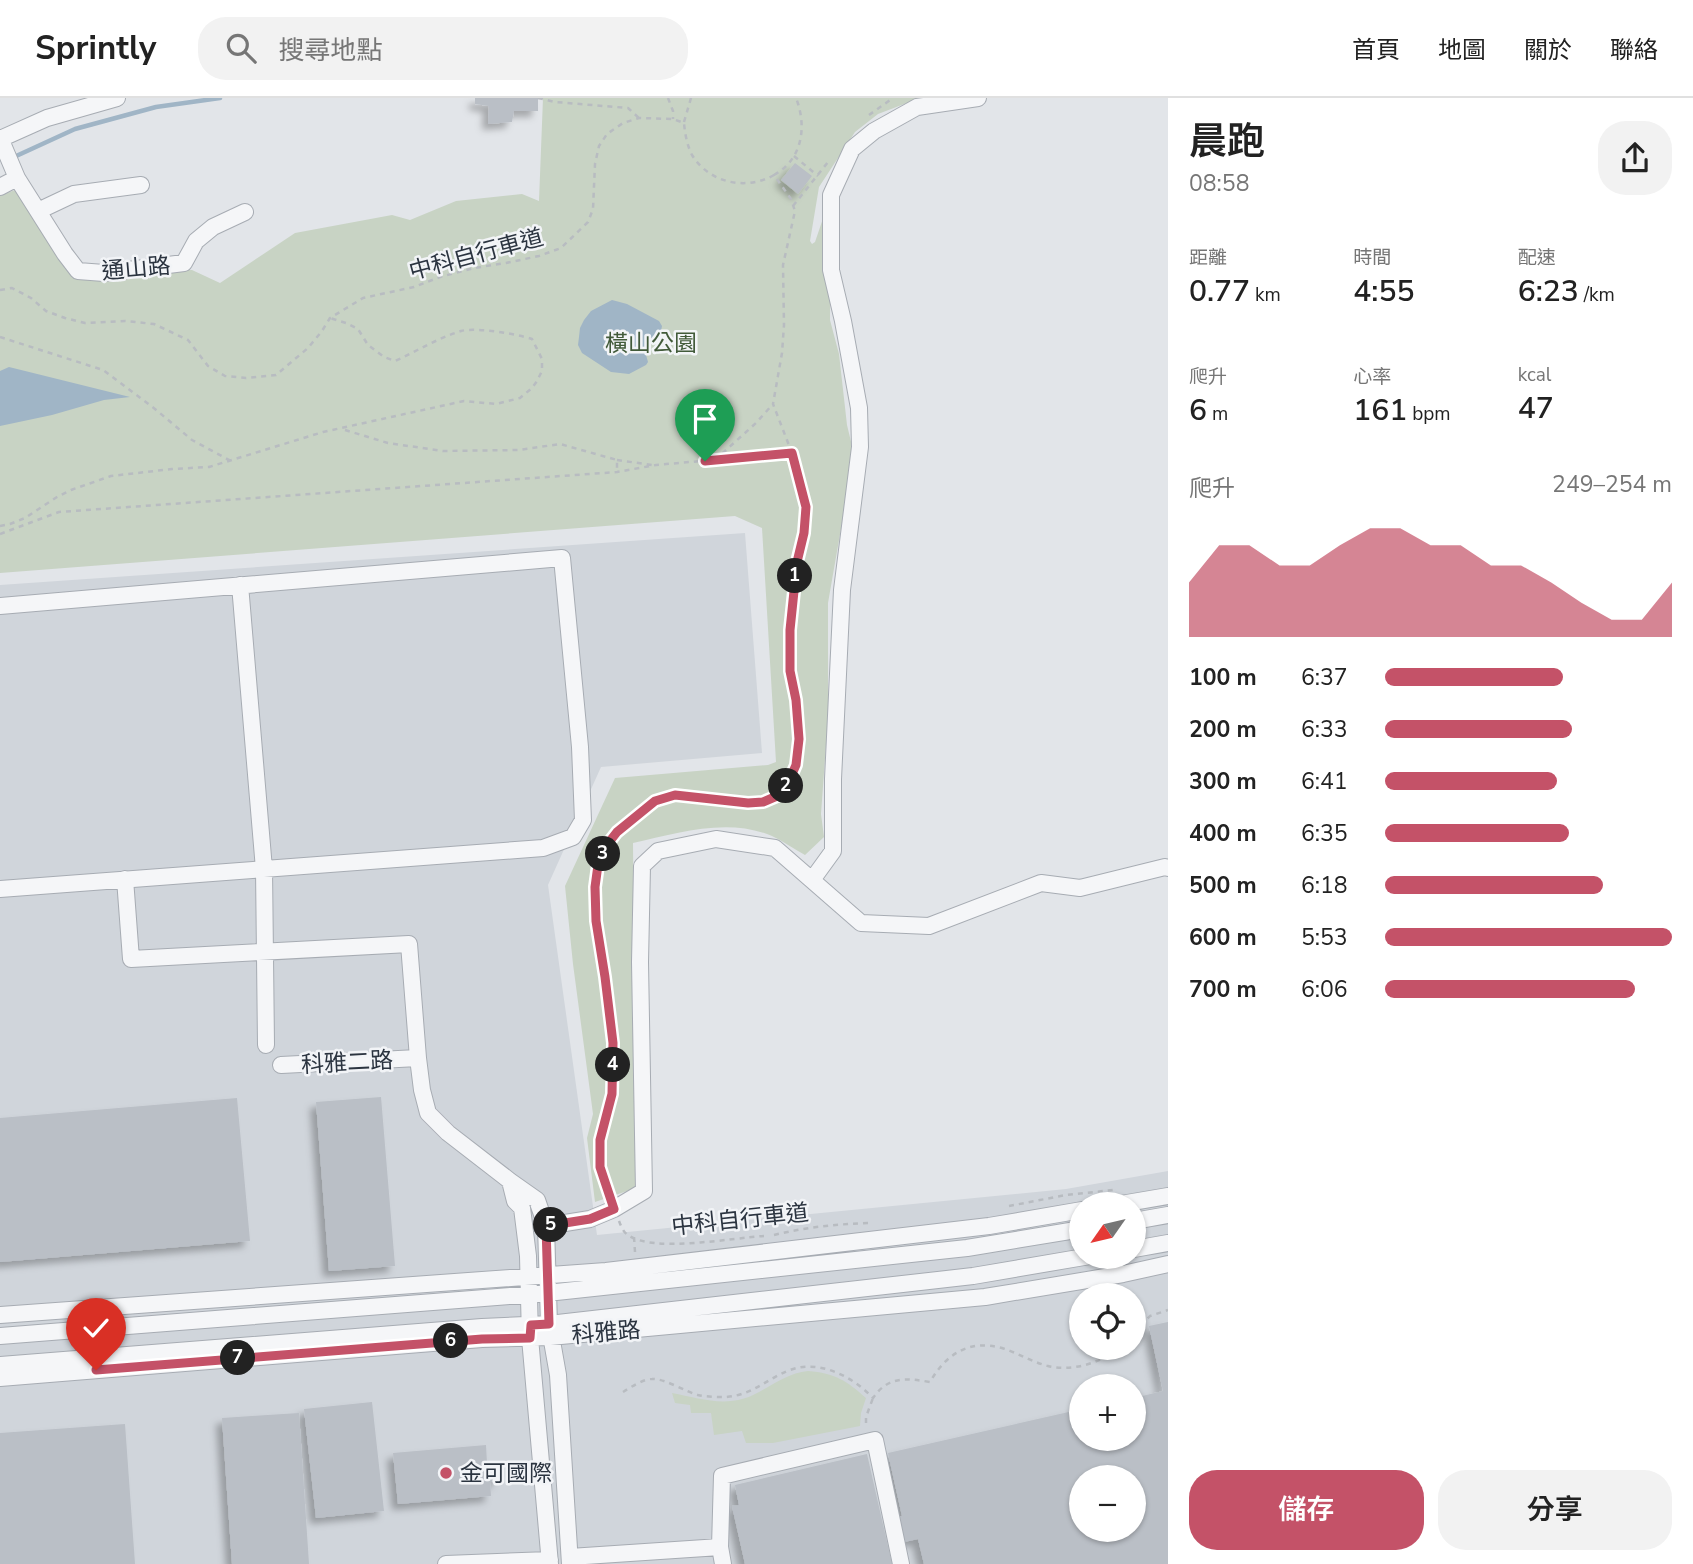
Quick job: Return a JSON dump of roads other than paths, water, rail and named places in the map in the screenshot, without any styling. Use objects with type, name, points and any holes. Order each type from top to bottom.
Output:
[{"type":"street","points":[[2,142],[47,118],[117,98]]},
{"type":"street","points":[[811,880],[833,851],[833,779],[842,590],[860,447],[859,408],[831,270],[831,195],[852,149],[874,131],[917,107],[978,98]]},
{"type":"street","name":"通山路","points":[[2,142],[37,211],[78,271],[104,272],[184,263],[196,241],[213,227],[245,212]]},
{"type":"street","points":[[0,187],[15,172]]},
{"type":"street","points":[[37,211],[74,194],[141,185]]},
{"type":"street","points":[[0,606],[562,558],[580,747],[583,820],[573,838],[543,848],[0,889]]},
{"type":"street","points":[[240,586],[264,869],[266,1045]]},
{"type":"street","points":[[546,1226],[590,1219],[614,1209],[644,1191],[640,962],[642,866],[658,850],[716,839],[775,848],[861,923],[929,926],[1041,883],[1080,888],[1168,868]]},
{"type":"street","points":[[125,879],[131,959],[409,944],[418,1058]]},
{"type":"street","name":"科雅二路","points":[[281,1066],[418,1058],[428,1113],[448,1133],[537,1200],[546,1226],[547,1293],[558,1375],[570,1560]]},
{"type":"street","points":[[446,1564],[550,1562],[528,1295],[528,1256],[522,1208],[515,1201],[510,1181]]},
{"type":"street","points":[[1146,1196],[1168,1196]]},
{"type":"street","points":[[0,1315],[606,1271],[989,1226],[1069,1212]]},
{"type":"street","points":[[1146,1219],[1168,1215]]},
{"type":"street","name":"科雅路","points":[[0,1336],[528,1295],[967,1248],[1069,1231]]},
{"type":"street","points":[[1146,1247],[1168,1243]]},
{"type":"street","name":"科雅路","points":[[0,1378],[482,1339],[973,1276],[1069,1260]]},
{"type":"street","name":"科雅路","points":[[550,1330],[985,1297],[1168,1264]]},
{"type":"street","name":"科雅路","points":[[0,1365],[482,1327],[531,1332]]},
{"type":"street","points":[[723,1564],[720,1547],[722,1476],[875,1440],[901,1564]]},
{"type":"street","points":[[570,1560],[720,1547]]},
{"type":"water","points":[[612,300],[627,304],[659,321],[662,326],[660,336],[654,338],[646,355],[646,365],[629,374],[611,372],[582,353],[578,345],[584,320],[591,311]]},
{"type":"water","points":[[9,367],[130,397],[104,400],[0,426],[0,371]]},
{"type":"waterway","points":[[14,157],[75,129],[156,107],[220,98]]},
{"type":"place","name":"金可國際","points":[[446,1473]]},
{"type":"park label","name":"橫山公園","points":[[651,343]]}]
